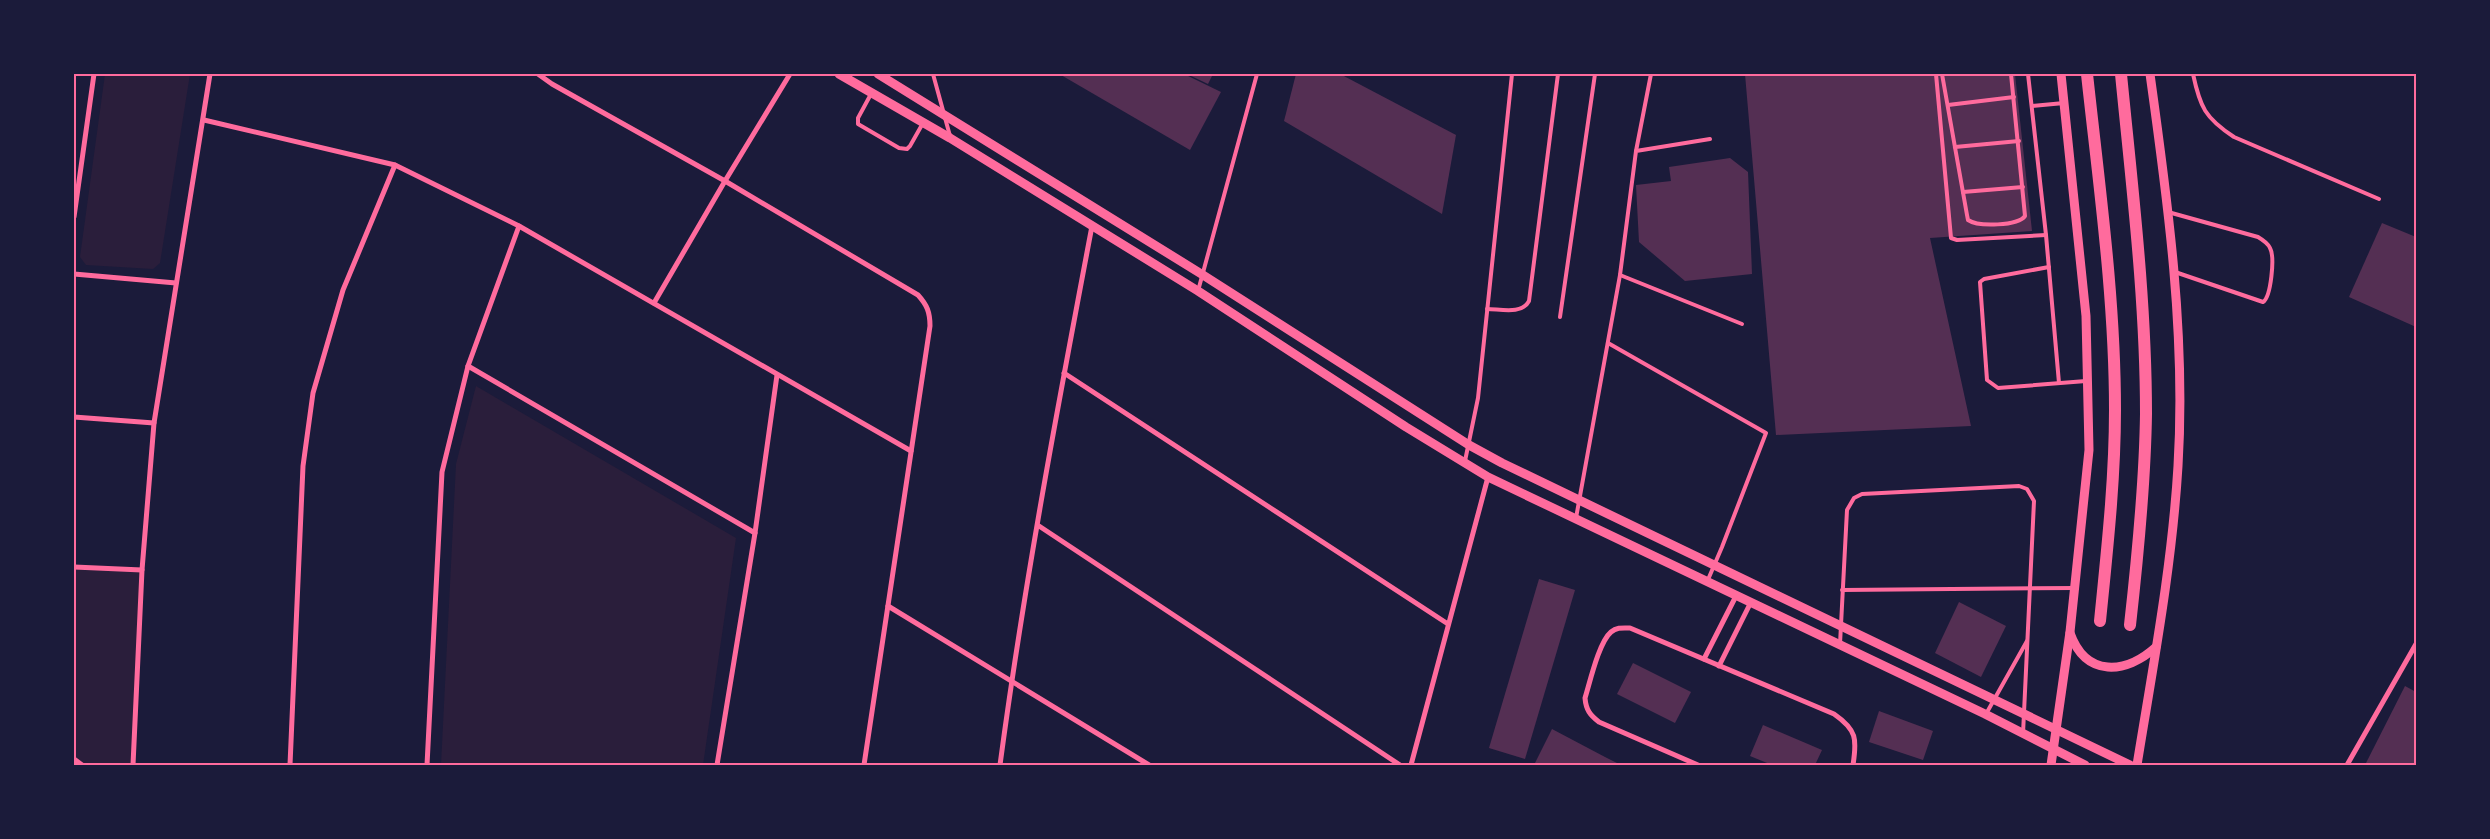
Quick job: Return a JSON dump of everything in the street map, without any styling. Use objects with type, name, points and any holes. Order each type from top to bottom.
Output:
[{"type":"main road","points":[[2087,74],[2109,282],[2115,409],[2111,514],[2100,621]]},
{"type":"main road","points":[[2121,74],[2141,286],[2146,413],[2141,528],[2130,625]]},
{"type":"street","points":[[74,217],[94,74]]},
{"type":"street","points":[[133,765],[142,570],[154,423],[210,74]]},
{"type":"street","points":[[538,74],[552,84],[725,181],[918,295],[926,304],[930,313],[930,326],[864,765]]},
{"type":"street","points":[[654,303],[790,74]]},
{"type":"street","points":[[839,74],[950,138],[1198,291],[1488,477],[1840,644],[2085,765]]},
{"type":"street","points":[[878,74],[1203,275],[1469,445],[1579,501],[2130,765]]},
{"type":"street","points":[[2051,765],[2070,632],[2089,450],[2086,316],[2061,74]]},
{"type":"street","points":[[2136,765],[2170,566],[2178,464],[2180,382],[2173,271],[2150,74]]},
{"type":"street","points":[[204,120],[395,165],[519,226],[911,451]]},
{"type":"street","points":[[290,765],[303,466],[313,393],[343,290],[395,165]]},
{"type":"street","points":[[1000,765],[1012,680],[1064,373],[1092,226],[1100,211]]},
{"type":"street","points":[[427,765],[442,472],[468,366],[519,226]]},
{"type":"street","points":[[74,274],[176,283]]},
{"type":"street","points":[[468,366],[755,533]]},
{"type":"street","points":[[1064,373],[1448,624]]},
{"type":"street","points":[[717,765],[755,533],[778,375]]},
{"type":"street","points":[[74,417],[154,423]]},
{"type":"street","points":[[1411,765],[1488,477]]},
{"type":"street","points":[[1039,526],[1400,765]]},
{"type":"street","points":[[74,567],[142,570]]},
{"type":"street","points":[[1704,659],[1736,596]]},
{"type":"street","points":[[1719,666],[1751,602]]},
{"type":"street","points":[[888,606],[1149,765]]},
{"type":"street","points":[[1698,765],[1600,722],[1591,716],[1586,708],[1585,698],[1604,641],[1610,632],[1620,628],[1630,628],[1834,714],[1854,732],[1856,744],[1853,765]]},
{"type":"street","points":[[2070,632],[2079,650],[2094,662],[2104,666],[2125,667],[2135,663],[2156,647]]},
{"type":"street","points":[[2347,765],[2416,644]]},
{"type":"street","points":[[74,759],[82,765]]},
{"type":"lane","points":[[933,74],[950,138]]},
{"type":"lane","points":[[1198,291],[1257,74]]},
{"type":"lane","points":[[1464,463],[1478,398],[1512,74]]},
{"type":"lane","points":[[1487,308],[1518,310],[1524,308],[1529,301],[1558,74]]},
{"type":"lane","points":[[1560,317],[1595,74]]},
{"type":"lane","points":[[1576,520],[1620,275],[1636,151],[1651,74]]},
{"type":"lane","points":[[1936,74],[1951,238],[1957,240],[2046,234]]},
{"type":"lane","points":[[1942,74],[1968,220],[1980,225],[2023,220],[2025,212],[2011,74]]},
{"type":"lane","points":[[2028,74],[2046,234],[2059,383]]},
{"type":"lane","points":[[2193,74],[2198,98],[2205,112],[2214,123],[2226,132],[2379,198]]},
{"type":"lane","points":[[872,92],[857,121],[861,126],[903,149],[910,146],[924,123]]},
{"type":"lane","points":[[1948,105],[2014,97]]},
{"type":"lane","points":[[2032,106],[2064,104]]},
{"type":"lane","points":[[1636,151],[1710,139]]},
{"type":"lane","points":[[1956,147],[2019,141]]},
{"type":"lane","points":[[1963,192],[2023,187]]},
{"type":"lane","points":[[2167,211],[2258,237],[2269,246],[2272,253],[2269,294],[2263,302],[2173,271]]},
{"type":"lane","points":[[2049,267],[1982,280],[1979,284],[1987,380],[1998,388],[2088,381]]},
{"type":"lane","points":[[1620,275],[1742,324]]},
{"type":"lane","points":[[1608,342],[1766,433],[1707,582]]},
{"type":"lane","points":[[1840,644],[1847,510],[1854,498],[1862,494],[2019,486],[2027,489],[2034,501],[2023,734]]},
{"type":"lane","points":[[1842,590],[2075,588]]},
{"type":"lane","points":[[1985,714],[2028,640]]},
{"type":"shaded area","points":[[105,74],[190,74],[160,263],[153,269],[86,265],[80,257]]},
{"type":"shaded area","points":[[476,386],[736,538],[703,765],[441,765],[456,464]]},
{"type":"shaded area","points":[[74,567],[142,570],[133,765],[82,765],[74,759]]},
{"type":"building","points":[[1062,74],[1184,74],[1221,92],[1190,150]]},
{"type":"building","points":[[1187,74],[1213,74],[1208,84]]},
{"type":"building","points":[[1296,74],[1340,74],[1456,135],[1442,214],[1284,121]]},
{"type":"building","points":[[1745,74],[2015,74],[2032,231],[1930,238],[1971,426],[1776,435]]},
{"type":"building","points":[[1730,158],[1748,172],[1752,274],[1685,281],[1639,242],[1636,185],[1671,181],[1669,167]]},
{"type":"building","points":[[2382,223],[2416,237],[2416,327],[2349,297]]},
{"type":"building","points":[[1539,579],[1575,590],[1525,759],[1489,748]]},
{"type":"building","points":[[1959,602],[2006,626],[1981,677],[1935,653]]},
{"type":"building","points":[[1633,663],[1691,692],[1675,723],[1617,694]]},
{"type":"building","points":[[2405,686],[2416,692],[2416,765],[2365,765]]},
{"type":"building","points":[[1879,711],[1933,731],[1923,760],[1869,742]]},
{"type":"building","points":[[1763,725],[1822,750],[1815,765],[1772,765],[1750,756]]},
{"type":"building","points":[[1552,729],[1605,757],[1621,765],[1534,765]]}]
